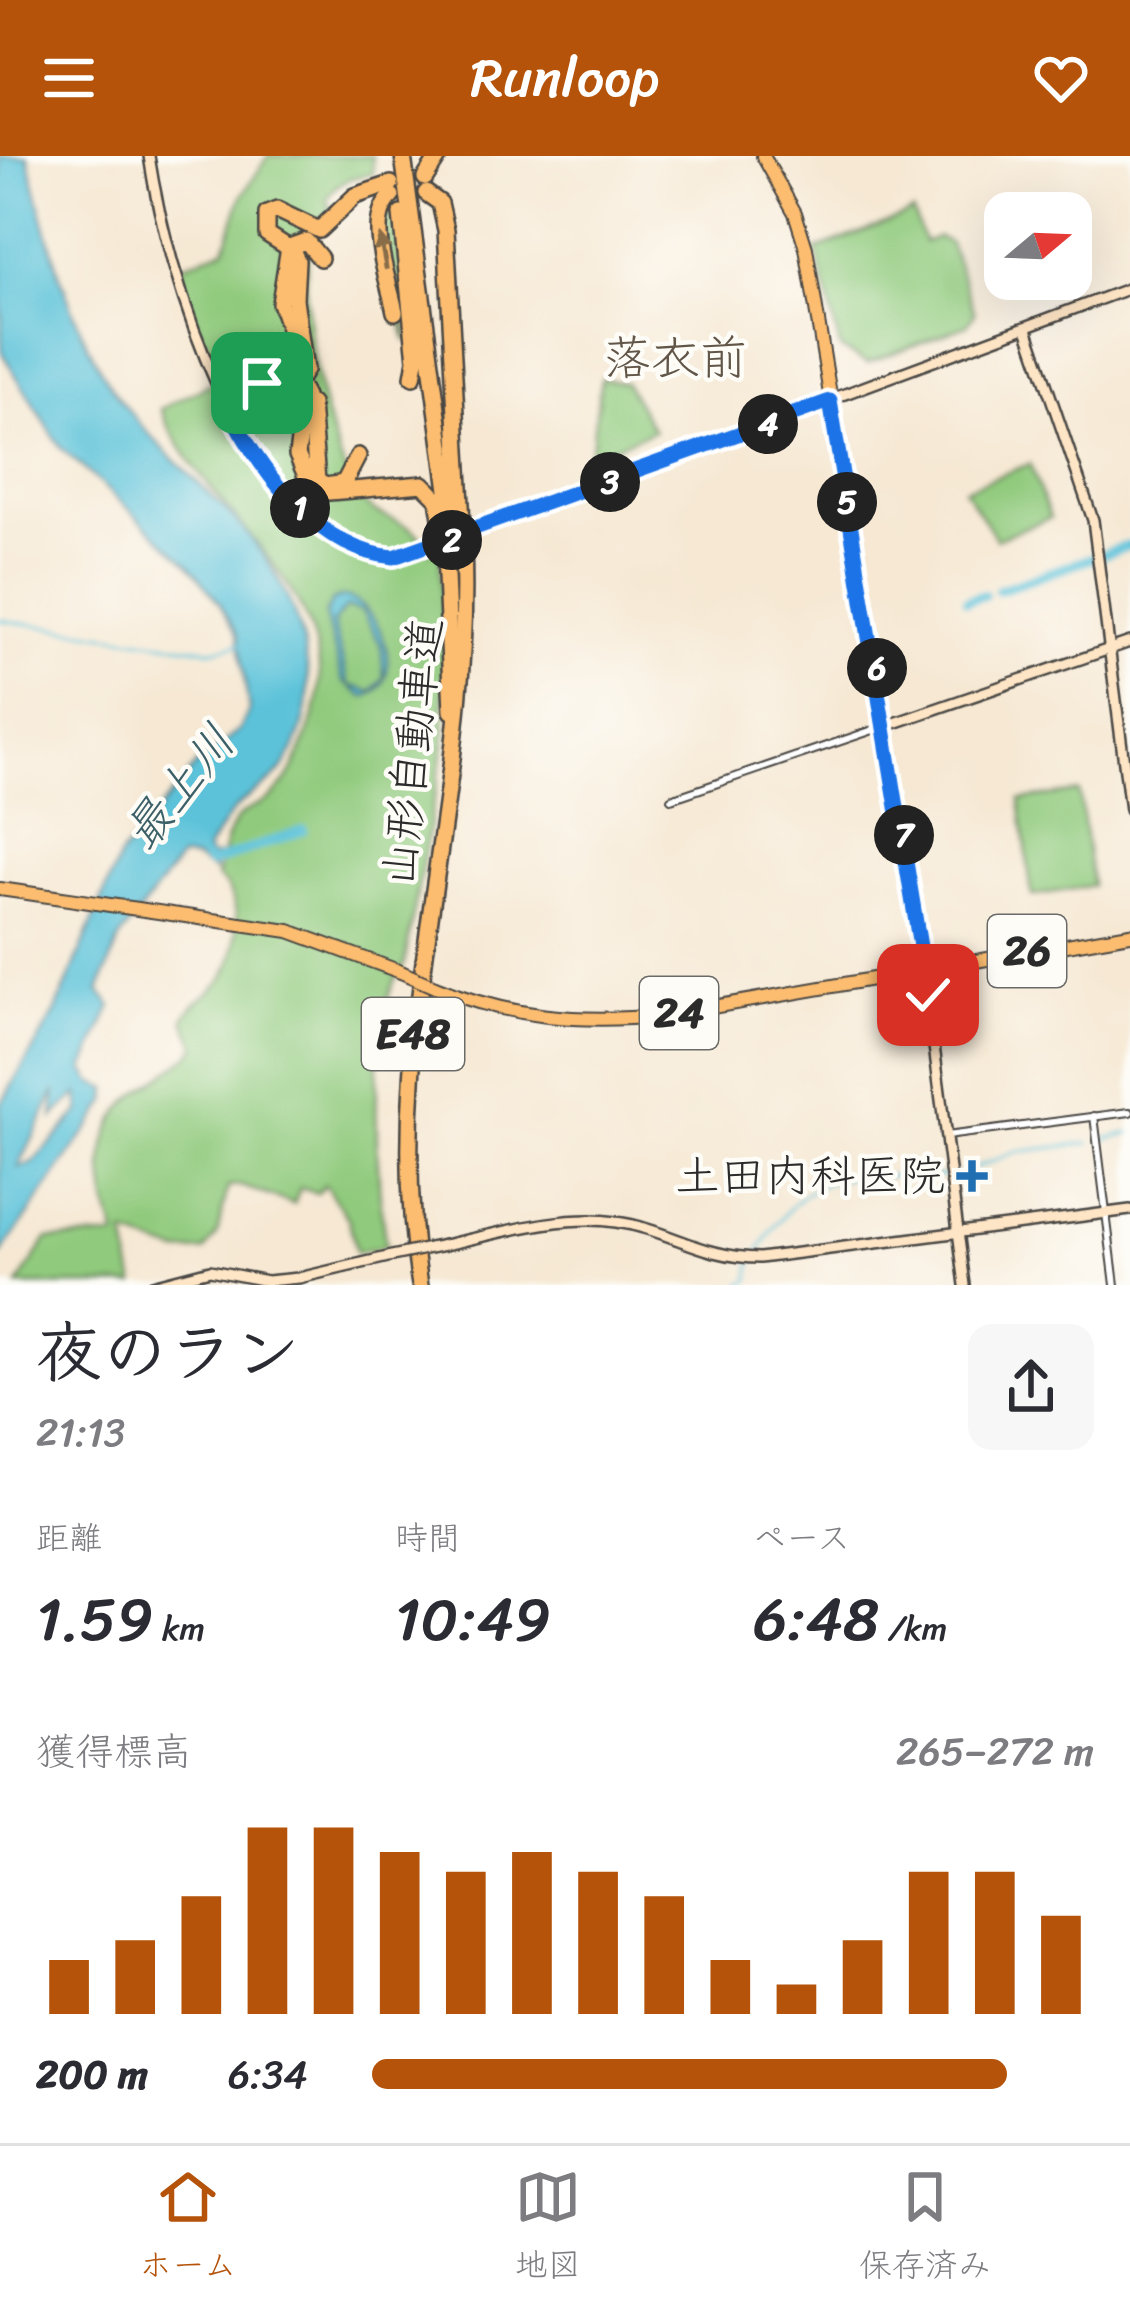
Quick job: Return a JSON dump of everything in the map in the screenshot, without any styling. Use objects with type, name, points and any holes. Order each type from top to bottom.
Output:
[{"type":"highway","points":[[404,156],[416,360],[413,377]]},
{"type":"highway","name":"山形自動車道","points":[[404,156],[453,527],[463,680],[417,991],[410,1073],[408,1152],[416,1285]]},
{"type":"highway","points":[[439,156],[425,185],[442,208],[446,230],[453,527]]},
{"type":"highway","points":[[250,403],[305,370],[295,299],[298,266],[290,247],[265,231],[270,212],[299,219],[315,231],[328,225],[355,196],[391,190],[379,223],[395,311]]},
{"type":"highway","points":[[290,247],[306,241],[320,258]]},
{"type":"highway","points":[[281,386],[299,369],[280,302],[290,247]]},
{"type":"highway","points":[[281,386],[301,389],[305,397],[297,455],[310,485],[329,492],[423,484],[438,499],[453,527]]},
{"type":"highway","points":[[281,386],[310,391],[316,481],[326,486],[344,484],[358,456]]},
{"type":"highway","name":"山形自動車道","points":[[449,778],[454,550]]},
{"type":"main road","points":[[763,156],[795,213],[806,248],[925,969]]},
{"type":"main road","name":"24","points":[[0,889],[257,925],[530,1018],[602,1021],[661,1016],[925,969]]},
{"type":"main road","name":"26","points":[[925,969],[1130,934]]},
{"type":"street","points":[[148,156],[181,292],[230,412],[267,475],[311,518],[371,555],[394,557],[1130,288]]},
{"type":"street","points":[[1027,328],[1079,468],[1098,555],[1130,810]]},
{"type":"street","points":[[230,412],[250,403]]},
{"type":"street","points":[[670,799],[1130,642]]},
{"type":"street","points":[[925,969],[965,1285]]},
{"type":"street","points":[[946,1136],[1130,1112]]},
{"type":"street","points":[[1094,1116],[1115,1285]]},
{"type":"street","points":[[152,1285],[209,1270],[264,1283],[430,1248],[602,1220],[634,1225],[707,1253],[756,1258],[1130,1210]]},
{"type":"green space","points":[[268,156],[372,156],[373,174],[351,178],[335,188],[327,201],[331,206],[312,238],[307,297],[316,371],[335,443],[359,497],[376,512],[414,531],[429,552],[440,549],[445,739],[404,966],[383,1019],[379,1058],[377,1143],[386,1246],[356,1253],[349,1220],[325,1185],[317,1193],[300,1188],[294,1204],[241,1186],[228,1187],[217,1234],[205,1251],[179,1253],[125,1235],[135,1285],[18,1285],[47,1239],[117,1237],[106,1199],[103,1161],[112,1124],[137,1094],[197,1046],[184,1019],[224,977],[236,939],[232,897],[217,878],[227,839],[242,815],[269,799],[284,783],[313,719],[320,675],[312,633],[292,593],[180,445],[161,409],[218,380],[184,289],[181,266],[225,248],[241,198]]},
{"type":"green space","points":[[395,199],[408,339],[406,340],[381,221]]},
{"type":"green space","points":[[913,212],[924,242],[938,237],[950,243],[975,313],[967,325],[867,363],[840,348],[816,250]]},
{"type":"green space","points":[[601,378],[625,382],[654,431],[590,455]]},
{"type":"green space","points":[[1030,464],[1050,518],[996,539],[964,489]]},
{"type":"green space","points":[[1079,792],[1092,886],[1032,896],[1020,800]]},
{"type":"water","name":"最上川","points":[[0,156],[28,156],[59,271],[107,380],[136,419],[258,548],[291,606],[308,670],[300,735],[280,772],[233,811],[206,850],[210,858],[216,856],[214,871],[195,859],[180,858],[120,938],[99,991],[112,1006],[84,1069],[92,1082],[108,1089],[107,1102],[0,1256],[0,1105],[55,1013],[119,858],[197,764],[240,730],[249,710],[238,634],[219,602],[189,564],[61,448],[2,353]],"holes":[[[56,1090],[53,1118],[78,1094],[80,1111],[32,1164],[19,1167]]]},
{"type":"water","points":[[344,597],[358,603],[370,614],[386,645],[386,677],[378,689],[364,697],[343,681],[325,615],[332,601]],"holes":[[[346,607],[362,611],[381,645],[384,678],[372,692],[349,685],[333,623]]]},
{"type":"waterway","points":[[999,590],[1130,545]]},
{"type":"waterway","points":[[967,600],[984,595]]},
{"type":"waterway","points":[[0,620],[213,650],[241,644]]},
{"type":"waterway","points":[[205,859],[210,864],[303,830]]},
{"type":"waterway","points":[[1100,1140],[1130,1133]]},
{"type":"waterway","points":[[956,1175],[1017,1152],[1089,1143]]},
{"type":"waterway","points":[[757,1255],[796,1203],[834,1181],[945,1176]]},
{"type":"waterway","points":[[741,1285],[750,1280],[752,1263]]},
{"type":"place","name":"土田内科医院","points":[[972,1176]]},
{"type":"district","name":"落衣前","points":[[675,357]]},
{"type":"route","points":[[262,383],[252,390],[250,403],[230,412],[267,475],[330,532],[371,555],[394,557],[484,529],[830,401],[928,995]]}]
